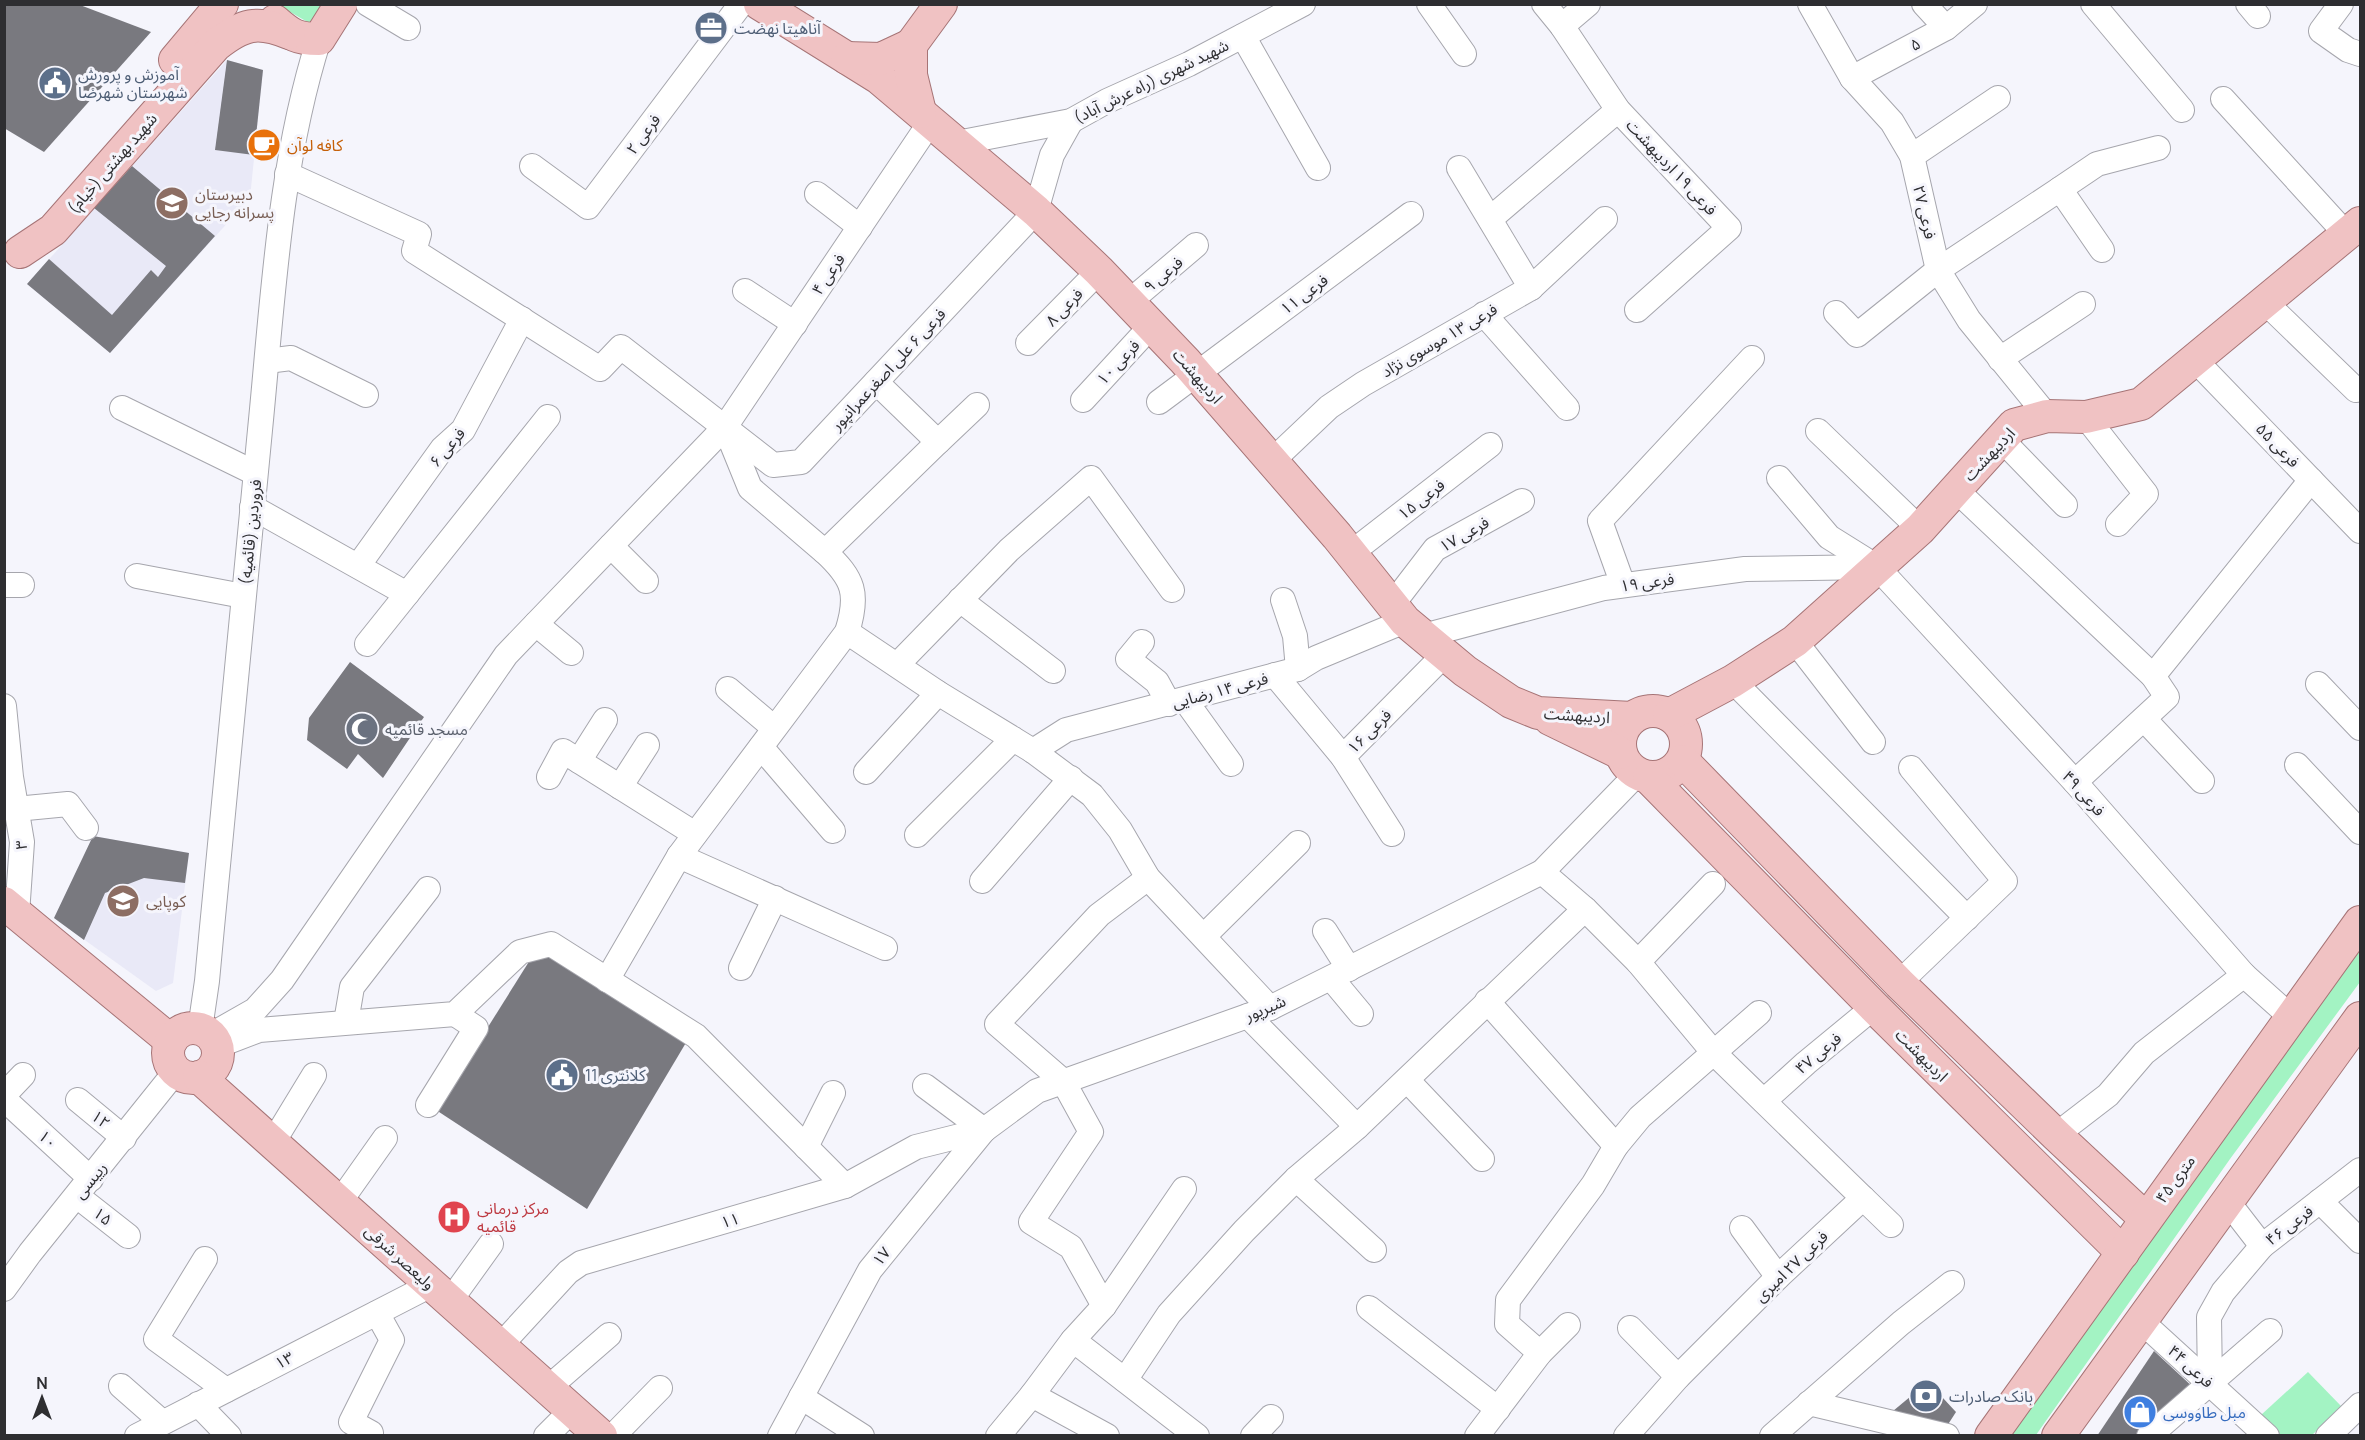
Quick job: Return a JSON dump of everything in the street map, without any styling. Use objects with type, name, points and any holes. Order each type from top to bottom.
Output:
[{"type":"main road","name":"شهید بهشتی (خیام)","points":[[10,254],[38,218],[222,4]]},
{"type":"main road","points":[[256,4],[304,36],[341,4]]},
{"type":"main road","points":[[847,58],[881,59],[911,45],[941,4]]},
{"type":"main road","name":"اردیبهشت","points":[[775,8],[879,78],[1036,211],[1099,272],[1152,325],[1196,374],[1416,629],[1484,685],[1512,702],[1538,713],[1632,718]]},
{"type":"main road","name":"شهید بهشتی (خیام)","points":[[10,254],[52,230],[216,45],[235,31],[250,26],[270,26],[304,36]]},
{"type":"main road","points":[[911,45],[911,75],[926,117]]},
{"type":"main road","name":"اردیبهشت","points":[[2123,1253],[1635,768],[1619,740],[1623,728],[1632,718],[1650,711],[1670,715],[1733,681],[1795,641],[1920,529],[2014,425],[2047,416],[2086,417],[2141,404],[2354,229]]},
{"type":"main road","points":[[1538,713],[1635,768],[1662,777],[1674,771],[1683,761],[1687,748],[1686,735],[1680,723],[1670,715]]},
{"type":"main road","points":[[1683,761],[1899,983],[2146,1219]]},
{"type":"main road","points":[[11,908],[171,1041]]},
{"type":"main road","name":"۴۵ متری","points":[[1991,1436],[2361,922]]},
{"type":"main road","points":[[2058,1436],[2361,1018]]},
{"type":"main road","points":[[189,1028],[209,1037],[215,1065],[208,1072],[188,1074],[169,1061],[171,1041],[180,1031],[189,1028]]},
{"type":"main road","name":"ولیعصر شرقی","points":[[188,1074],[272,1144],[601,1436]]},
{"type":"main road","points":[[2086,1217],[2113,1188]]},
{"type":"street","points":[[368,4],[408,28]]},
{"type":"street","name":"فرعی ۲","points":[[532,166],[588,207],[741,4]]},
{"type":"street","name":"شهید شهری (راه عرش آباد)","points":[[957,142],[1071,121],[1303,4]]},
{"type":"street","points":[[1430,4],[1464,54]]},
{"type":"street","name":"فرعی ۱۹ اردیبهشت","points":[[1544,4],[1562,26],[1618,110],[1729,228],[1637,310]]},
{"type":"street","points":[[1562,26],[1588,4]]},
{"type":"street","name":"فرعی ۲۷","points":[[1810,4],[1852,78],[1892,122],[1912,156],[1938,270],[1969,320],[2047,416]]},
{"type":"street","points":[[1924,4],[1946,28]]},
{"type":"street","name":"۵","points":[[1852,78],[1946,28],[1975,4]]},
{"type":"street","points":[[2093,4],[2182,110]]},
{"type":"street","points":[[2341,4],[2321,31],[2348,50],[2361,54]]},
{"type":"street","name":"فروردین (قائمیه)","points":[[209,1037],[207,981],[243,596],[287,174],[304,84],[304,36]]},
{"type":"street","points":[[1243,36],[1318,168]]},
{"type":"street","points":[[1912,156],[1998,98]]},
{"type":"street","points":[[2223,99],[2354,229]]},
{"type":"street","points":[[1490,219],[1618,110]]},
{"type":"street","name":"فرعی ۴","points":[[209,1037],[255,1010],[282,980],[506,655],[725,427],[860,226],[926,117]]},
{"type":"street","points":[[1036,211],[1052,155],[1071,121]]},
{"type":"street","points":[[1836,313],[1857,335],[1938,270],[2097,164],[2158,148]]},
{"type":"street","points":[[1459,168],[1531,288]]},
{"type":"street","points":[[287,174],[419,234],[414,251],[522,319]]},
{"type":"street","points":[[2060,189],[2102,250]]},
{"type":"street","points":[[818,194],[860,226]]},
{"type":"street","name":"فرعی ۶ علی اصغرعمرانپور","points":[[522,319],[600,369],[621,347],[773,465],[801,462],[1036,211]]},
{"type":"street","name":"فرعی ۱۱","points":[[1159,402],[1411,213]]},
{"type":"street","name":"فرعی ۱‍۳ موسوی نژاد","points":[[1272,461],[1329,407],[1363,384],[1531,288],[1605,219]]},
{"type":"street","name":"فرعی ۹","points":[[1129,302],[1196,246]]},
{"type":"street","name":"فرعی ۸","points":[[1028,344],[1099,272]]},
{"type":"street","points":[[745,291],[795,324]]},
{"type":"street","points":[[2265,302],[2356,390]]},
{"type":"street","points":[[2001,359],[2083,304]]},
{"type":"street","points":[[1484,314],[1568,408]]},
{"type":"street","name":"فرعی ۶","points":[[358,566],[442,449],[463,430],[522,319]]},
{"type":"street","name":"فرعی ۱۰","points":[[1083,400],[1152,325]]},
{"type":"street","points":[[267,361],[291,357],[366,395]]},
{"type":"street","points":[[1623,585],[1600,521],[1752,358]]},
{"type":"street","name":"فرعی ۵۵","points":[[2195,360],[2361,531]]},
{"type":"street","points":[[876,382],[938,442]]},
{"type":"street","points":[[825,552],[977,405]]},
{"type":"street","points":[[122,408],[255,473]]},
{"type":"street","points":[[367,644],[548,417]]},
{"type":"street","points":[[2086,417],[2146,494],[2118,524]]},
{"type":"street","points":[[607,980],[679,856],[846,632],[854,610],[852,588],[842,568],[750,488],[725,427]]},
{"type":"street","points":[[1818,431],[1920,529]]},
{"type":"street","points":[[2001,439],[2065,505]]},
{"type":"street","name":"فرعی ۱۵","points":[[1351,553],[1490,445]]},
{"type":"street","points":[[897,665],[1009,550],[1091,478],[1172,590]]},
{"type":"street","name":"فرعی ۴۹","points":[[1779,478],[1829,537],[1878,567],[2075,782],[2244,975],[2292,1018]]},
{"type":"street","points":[[2153,676],[2311,480]]},
{"type":"street","points":[[1956,490],[2153,676],[2168,697],[2075,782]]},
{"type":"street","name":"فرعی ۱۷","points":[[1416,629],[1436,549],[1522,501]]},
{"type":"street","points":[[252,507],[408,594]]},
{"type":"street","points":[[611,546],[646,580]]},
{"type":"street","name":"فرعی ۱۹","points":[[1416,629],[1623,585],[1745,569],[1878,567]]},
{"type":"street","points":[[137,576],[243,596]]},
{"type":"street","points":[[960,600],[1053,671]]},
{"type":"street","points":[[1282,600],[1295,636],[1298,669]]},
{"type":"street","points":[[536,624],[571,652]]},
{"type":"street","name":"فرعی ۱۴ رضایی","points":[[916,835],[1023,745],[1066,730],[1298,669],[1316,658],[1416,629]]},
{"type":"street","name":"فرعی ۱۶","points":[[1275,675],[1343,757],[1416,629]]},
{"type":"street","points":[[846,632],[938,693],[1023,745],[1092,795],[1120,830],[1148,878],[1204,936],[1259,1012],[1357,1127]]},
{"type":"street","points":[[1795,641],[1873,742]]},
{"type":"street","points":[[1142,642],[1128,658],[1177,702],[1231,764]]},
{"type":"street","points":[[1733,681],[1967,918]]},
{"type":"street","points":[[2318,684],[2361,728]]},
{"type":"street","points":[[728,689],[768,738],[833,831]]},
{"type":"street","points":[[866,772],[938,693]]},
{"type":"street","name":"۳","points":[[4,706],[11,777],[22,842],[11,908]]},
{"type":"street","points":[[2144,719],[2202,781]]},
{"type":"street","points":[[579,761],[605,720]]},
{"type":"street","points":[[620,787],[647,745]]},
{"type":"street","points":[[549,777],[563,751],[695,834]]},
{"type":"street","points":[[1343,757],[1392,834]]},
{"type":"street","points":[[2297,765],[2361,832]]},
{"type":"street","name":"شیرپور","points":[[984,1130],[1036,1091],[1259,1012],[1542,872],[1635,768]]},
{"type":"street","points":[[1899,983],[2005,881],[1911,768]]},
{"type":"street","points":[[982,881],[1071,778]]},
{"type":"street","points":[[16,808],[68,804],[86,828]]},
{"type":"street","points":[[1204,936],[1298,843]]},
{"type":"street","points":[[679,856],[885,948]]},
{"type":"street","points":[[1542,872],[1638,962],[1714,1053],[1891,1225]]},
{"type":"street","points":[[1104,1306],[1071,1247],[1031,1222],[1091,1132],[1064,1081],[997,1024],[1099,915],[1148,878]]},
{"type":"street","points":[[1638,962],[1713,884]]},
{"type":"street","points":[[346,1022],[352,987],[428,889]]},
{"type":"street","points":[[741,968],[775,898]]},
{"type":"street","points":[[1125,1380],[1169,1314],[1244,1231],[1296,1179],[1407,1080],[1584,909]]},
{"type":"street","points":[[1325,931],[1340,973],[1361,1014]]},
{"type":"street","points":[[455,1014],[520,952],[551,944],[696,1036],[845,1186]]},
{"type":"street","points":[[2056,1135],[2108,1095],[2144,1053],[2244,975]]},
{"type":"street","points":[[1487,1001],[1616,1146]]},
{"type":"street","name":"فرعی ۴۷","points":[[1764,1101],[1874,1007]]},
{"type":"street","points":[[1540,1353],[1507,1324],[1508,1300],[1593,1185],[1616,1146],[1640,1117],[1759,1013]]},
{"type":"street","points":[[209,1037],[259,1030],[455,1014],[476,1028],[428,1105]]},
{"type":"street","name":"رییسی","points":[[4,1289],[30,1253],[124,1138],[188,1074]]},
{"type":"street","points":[[4,1097],[23,1075]]},
{"type":"street","points":[[272,1144],[314,1075]]},
{"type":"street","points":[[1407,1080],[1482,1159]]},
{"type":"street","points":[[925,1086],[984,1130]]},
{"type":"street","points":[[806,1148],[833,1093]]},
{"type":"street","name":"۱۰","points":[[4,1097],[84,1187]]},
{"type":"street","name":"۱۲","points":[[78,1100],[124,1138]]},
{"type":"street","name":"۱۱","points":[[500,1346],[568,1272],[581,1263],[845,1186],[916,1147],[984,1130]]},
{"type":"street","name":"۱۷","points":[[780,1436],[870,1270],[984,1130]]},
{"type":"street","points":[[339,1203],[385,1138]]},
{"type":"street","name":"فرعی ۴۶","points":[[2228,1202],[2262,1246],[2361,1170]]},
{"type":"street","points":[[1296,1179],[1374,1250]]},
{"type":"street","name":"۱۵","points":[[84,1187],[128,1236]]},
{"type":"street","points":[[998,1436],[1073,1340],[1104,1306],[1184,1189]]},
{"type":"street","name":"فرعی ۲۷ امیری","points":[[1631,1434],[1678,1377],[1778,1277],[1863,1198]]},
{"type":"street","points":[[2320,1201],[2361,1241]]},
{"type":"street","points":[[1742,1228],[1778,1277]]},
{"type":"street","points":[[440,1293],[491,1244]]},
{"type":"street","points":[[2210,1383],[2209,1317],[2223,1292],[2262,1246]]},
{"type":"street","points":[[205,1259],[156,1338],[226,1390]]},
{"type":"street","points":[[1772,1436],[1900,1323],[1952,1283]]},
{"type":"street","name":"۱۳","points":[[137,1436],[377,1312],[440,1293]]},
{"type":"street","points":[[1369,1308],[1498,1409]]},
{"type":"street","points":[[371,1433],[351,1422],[392,1340],[377,1312]]},
{"type":"street","name":"فرعی ۴۴","points":[[2141,1321],[2266,1436]]},
{"type":"street","points":[[1477,1436],[1540,1353],[1568,1325]]},
{"type":"street","points":[[1630,1328],[1678,1377]]},
{"type":"street","points":[[2149,1436],[2270,1332]]},
{"type":"street","points":[[548,1388],[609,1335]]},
{"type":"street","points":[[1073,1340],[1197,1436]]},
{"type":"street","points":[[120,1386],[162,1422]]},
{"type":"street","points":[[613,1436],[660,1388]]},
{"type":"street","points":[[1032,1395],[1107,1436]]},
{"type":"street","points":[[801,1397],[862,1436]]},
{"type":"street","points":[[198,1404],[228,1435]]},
{"type":"street","points":[[1809,1404],[1947,1436]]},
{"type":"street","points":[[2328,1436],[2361,1405]]},
{"type":"street","points":[[546,1436],[572,1410]]},
{"type":"street","points":[[1254,1436],[1271,1417]]},
{"type":"shaded area","name":"دبیرستان پسرانه رجایی","points":[[227,60],[263,70],[250,198],[110,353],[27,284]]},
{"type":"shaded area","name":"کوپایی","points":[[93,836],[189,853],[173,983],[156,991],[54,918]]},
{"type":"green space","points":[[278,5],[328,5],[311,24]]},
{"type":"green space","points":[[2360,945],[2360,982],[2230,1159],[2036,1435],[2007,1436]]},
{"type":"green space","points":[[2308,1372],[2342,1407],[2312,1435],[2281,1435],[2261,1415]]},
{"type":"building","name":"آموزش و پرورش شهرستان شهرضا","points":[[4,5],[80,5],[151,32],[44,152],[4,128]]},
{"type":"building","points":[[227,60],[263,70],[254,155],[215,150]]},
{"type":"building","points":[[132,166],[215,236],[110,353],[27,284],[49,259],[112,315],[151,270],[158,277],[166,266],[94,208]]},
{"type":"building","name":"مسجد قائمیه","points":[[350,662],[424,717],[383,778],[358,754],[347,769],[307,740],[309,718]]},
{"type":"building","points":[[93,836],[189,853],[185,883],[144,878],[105,893],[84,940],[54,918]]},
{"type":"building","name":"کلانتری 11","points":[[549,955],[687,1041],[587,1209],[436,1110],[530,960]]},
{"type":"building","name":"مبل طاووسی","points":[[2154,1351],[2195,1389],[2141,1436],[2097,1436]]},
{"type":"building","name":"بانک صادرات","points":[[1928,1382],[1956,1412],[1947,1426],[1893,1411]]},
{"type":"place","name":"آناهیتا نهضت","points":[[711,28]]},
{"type":"place","name":"آموزش و پرورش شهرستان شهرضا","points":[[55,83]]},
{"type":"place","name":"کافه لوآن","points":[[264,145]]},
{"type":"place","name":"دبیرستان پسرانه رجایی","points":[[172,203]]},
{"type":"place","name":"مسجد قائمیه","points":[[362,729]]},
{"type":"place","name":"کوپایی","points":[[123,901]]},
{"type":"place","name":"کلانتری 11","points":[[562,1075]]},
{"type":"place","name":"مرکز درمانی قائمیه","points":[[454,1217]]},
{"type":"place","name":"بانک صادرات","points":[[1926,1396]]},
{"type":"place","name":"مبل طاووسی","points":[[2140,1412]]}]
